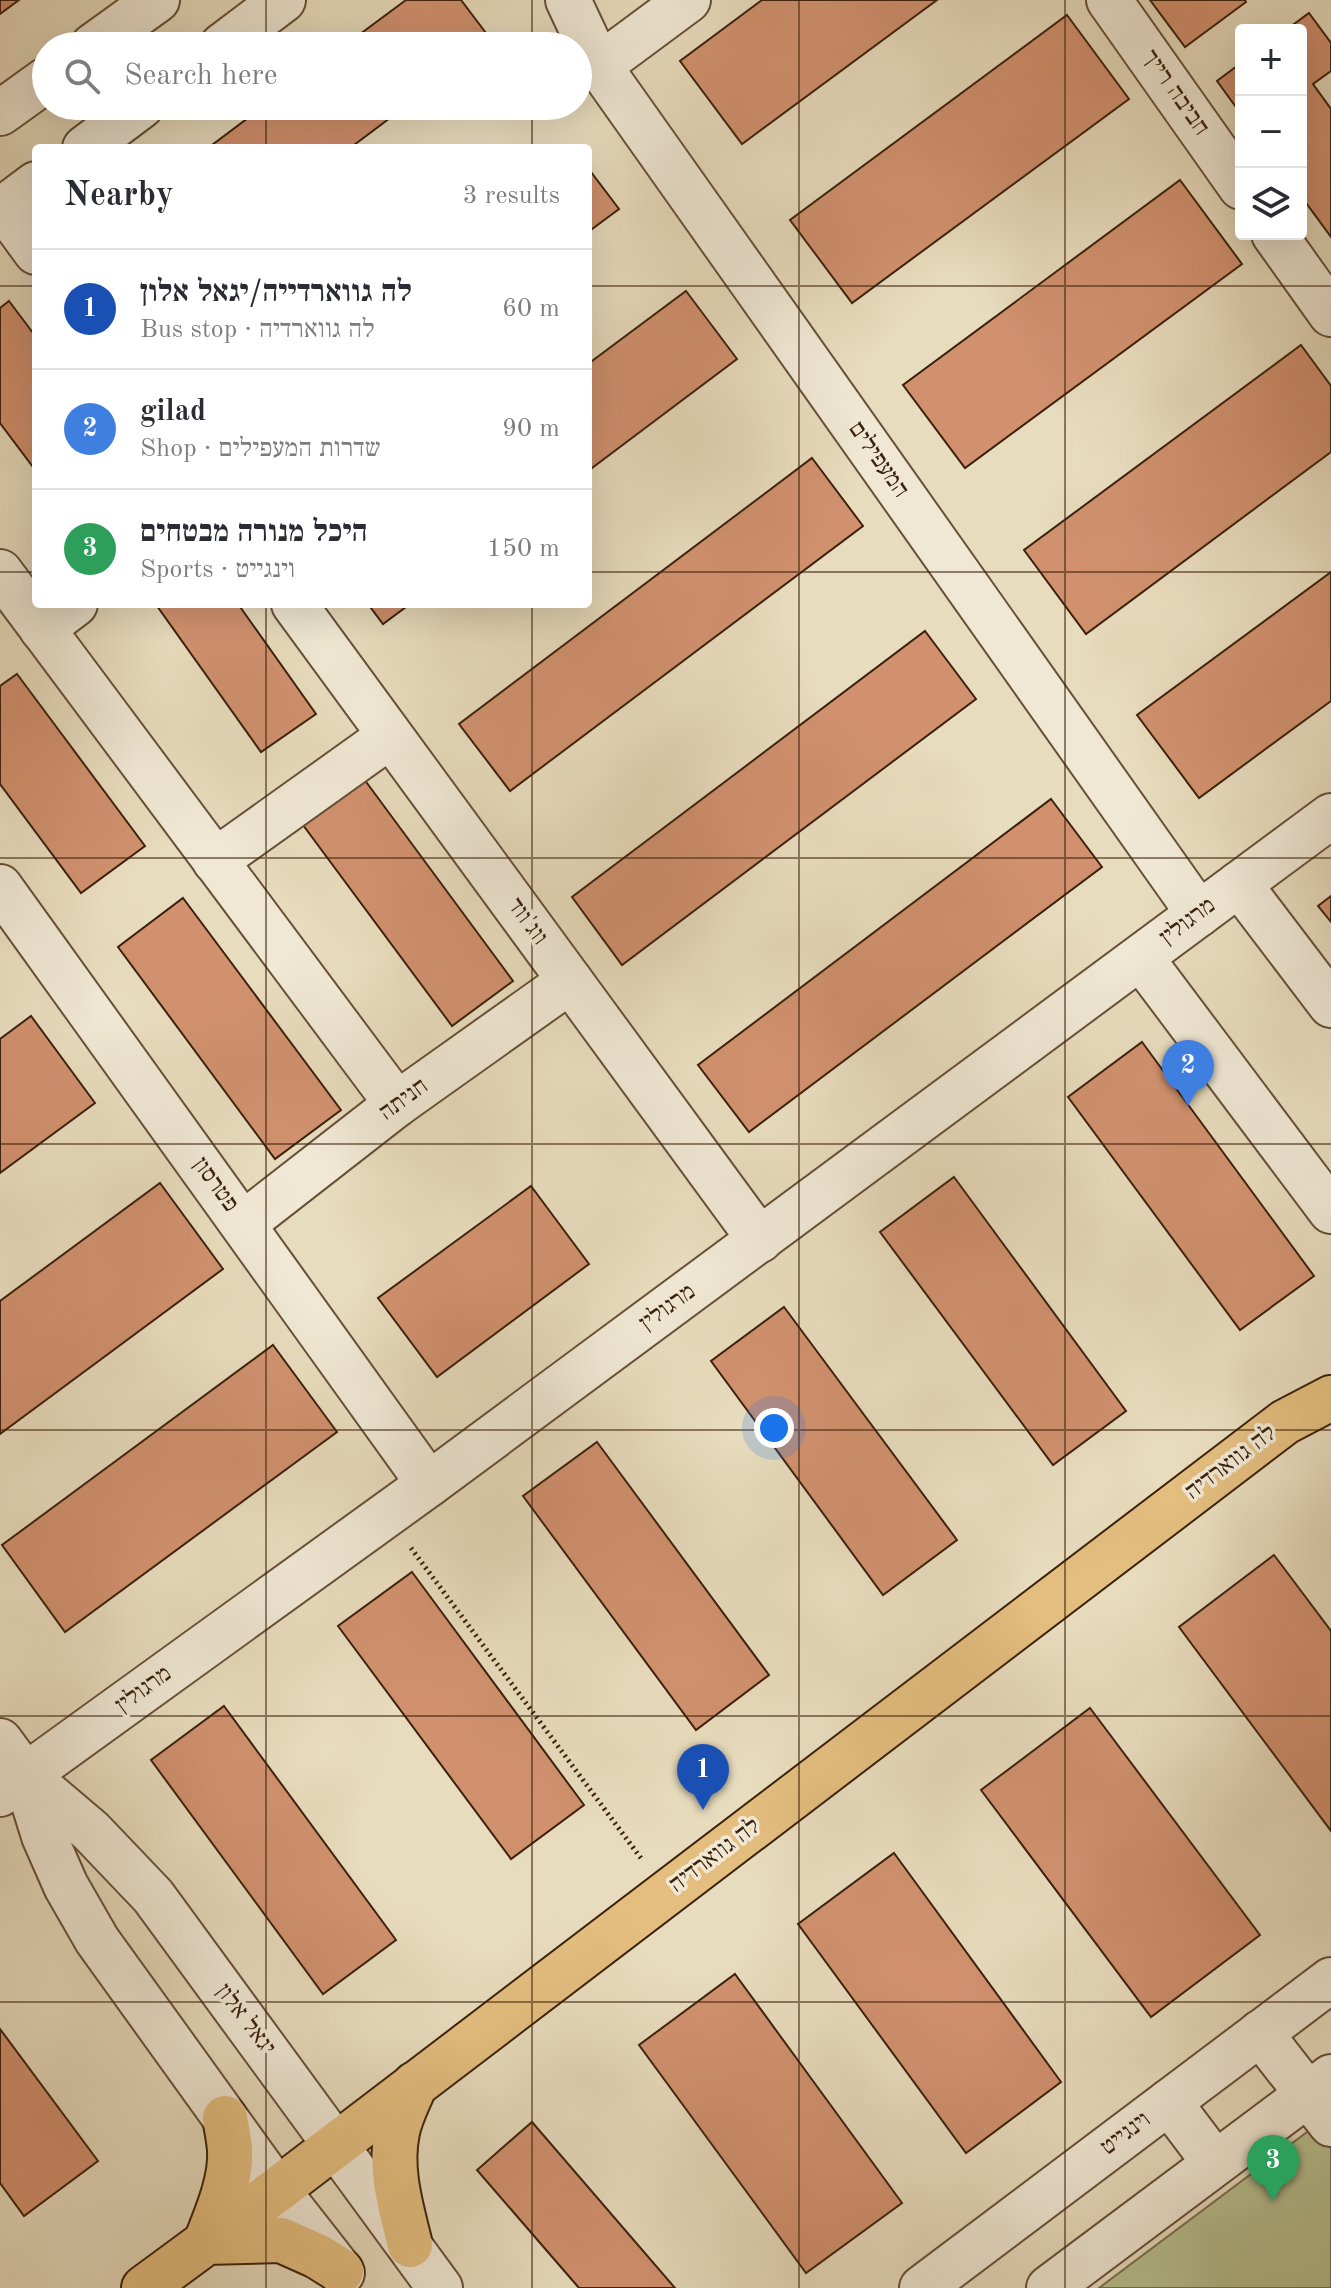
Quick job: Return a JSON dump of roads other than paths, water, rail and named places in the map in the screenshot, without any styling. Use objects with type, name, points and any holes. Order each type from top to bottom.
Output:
[{"type":"main road","name":"לה גווארדיה","points":[[1285,1422],[1331,1368]]},
{"type":"main road","name":"לה גווארדיה","points":[[144,2288],[1285,1422],[1331,1398]]},
{"type":"main road","points":[[410,2245],[397,2190],[394,2161],[397,2131],[415,2084]]},
{"type":"main road","points":[[225,2118],[230,2167],[206,2242],[281,2240],[317,2256],[347,2280]]},
{"type":"street","points":[[112,32],[157,0]]},
{"type":"street","points":[[241,32],[283,0]]},
{"type":"street","name":"המעפילים","points":[[568,0],[583,32]]},
{"type":"street","points":[[599,66],[688,0]]},
{"type":"street","name":"חביבה רייך","points":[[1109,0],[1235,178]]},
{"type":"street","name":"המעפילים","points":[[592,51],[599,66],[1199,914]]},
{"type":"street","points":[[0,113],[32,90]]},
{"type":"street","points":[[90,144],[122,120]]},
{"type":"street","points":[[13,201],[32,243]]},
{"type":"street","points":[[1278,240],[1331,314]]},
{"type":"street","points":[[0,572],[32,596]]},
{"type":"street","name":"ווג'ווד","points":[[297,608],[760,1240]]},
{"type":"street","points":[[58,616],[215,861],[397,1104]]},
{"type":"street","points":[[215,861],[390,736]]},
{"type":"street","name":"מרגולין","points":[[13,1785],[387,1515],[1331,816]]},
{"type":"street","points":[[1239,884],[1331,1005]]},
{"type":"street","name":"פטרסון","points":[[0,887],[429,1484]]},
{"type":"street","points":[[1141,958],[1331,1211]]},
{"type":"street","name":"חניתה","points":[[243,1224],[397,1104],[570,981]]},
{"type":"street","name":"יגאל אלון","points":[[0,1741],[13,1785],[44,1836],[60,1874],[97,1940],[277,2190],[347,2280]]},
{"type":"street","name":"יגאל אלון","points":[[13,1785],[91,1831],[153,1896],[440,2288]]},
{"type":"street","name":"וינגייט","points":[[922,2288],[1331,1980]]},
{"type":"street","points":[[1049,2288],[1215,2163],[1323,2098],[1260,2033]]},
{"type":"street","points":[[1169,2102],[1215,2163]]},
{"type":"place","name":"gilad","points":[[1188,1106]]},
{"type":"place","name":"לה גווארדייה/יגאל אלון","points":[[703,1810]]},
{"type":"place","name":"היכל מנורה מבטחים","points":[[1273,2201]]}]
